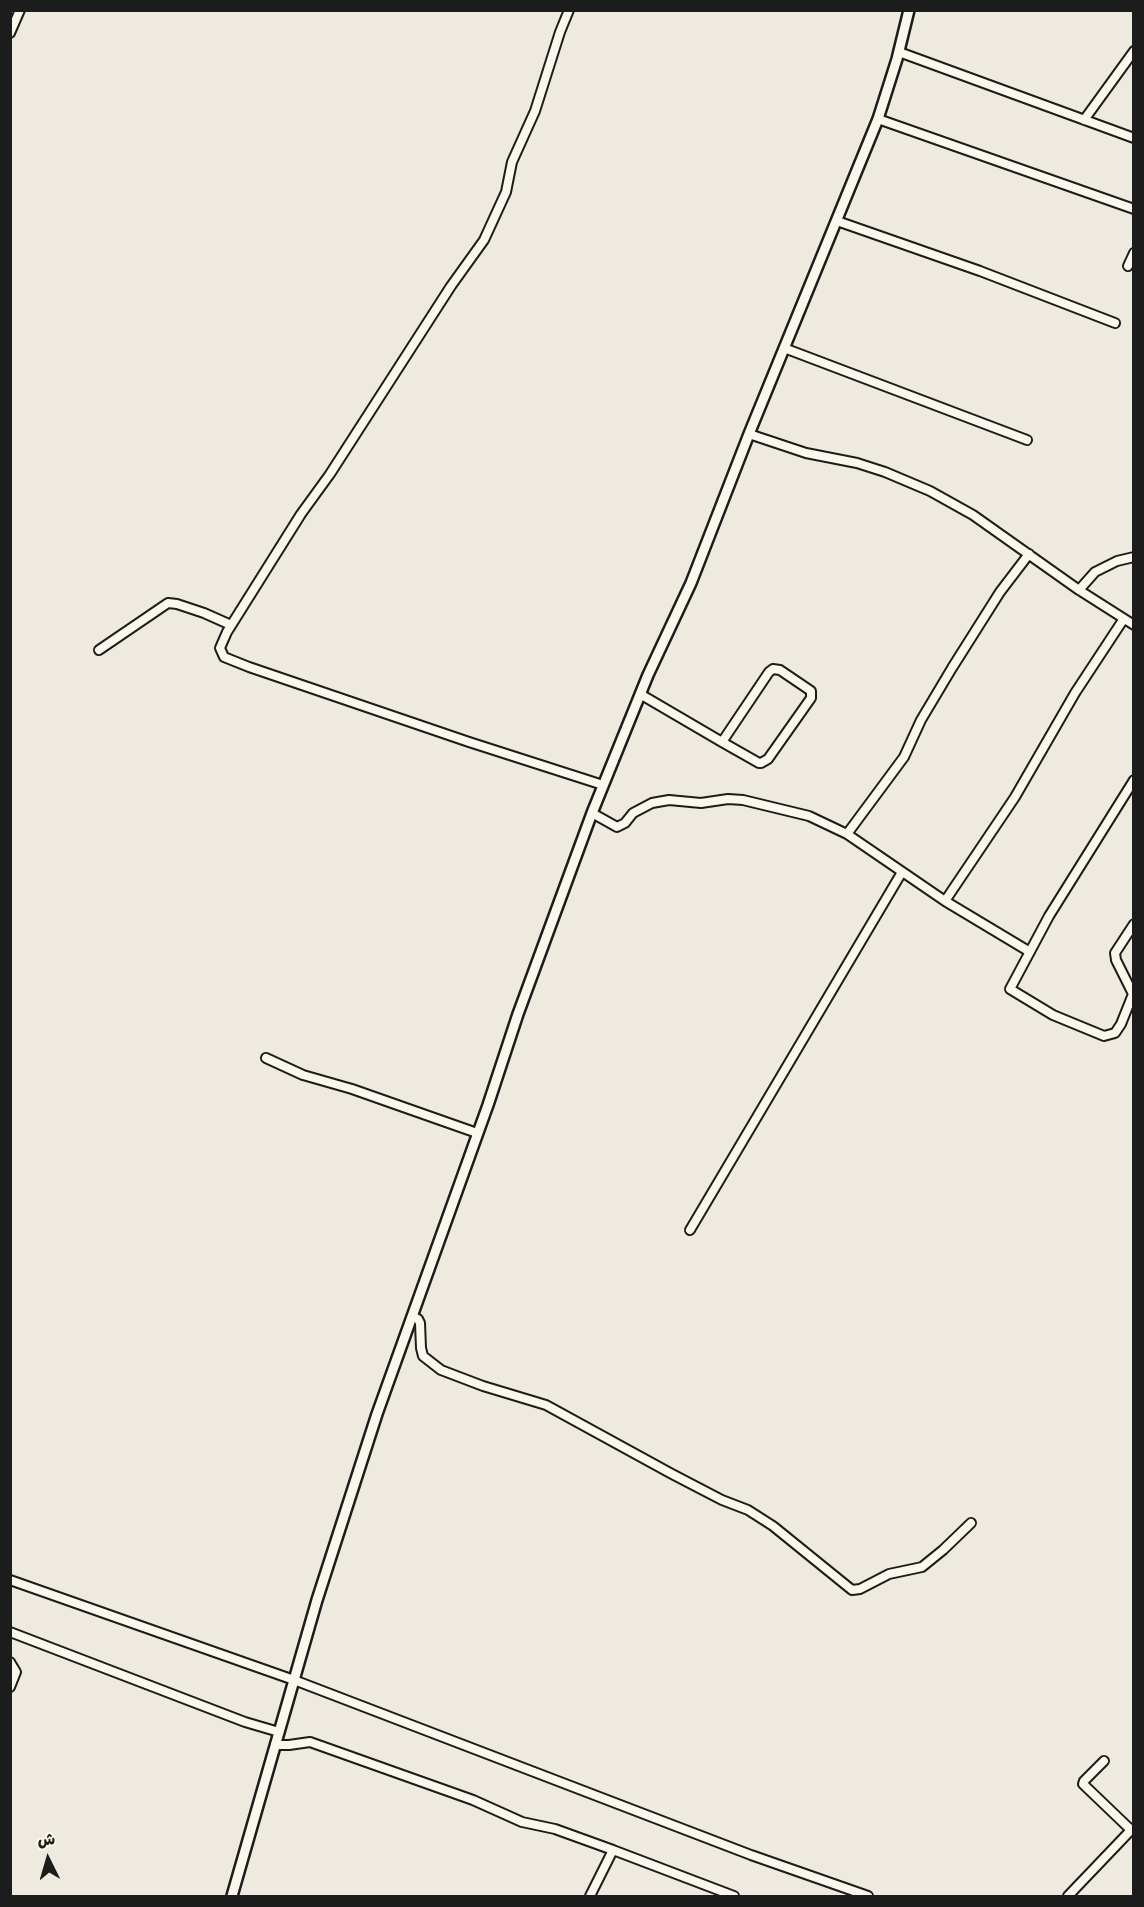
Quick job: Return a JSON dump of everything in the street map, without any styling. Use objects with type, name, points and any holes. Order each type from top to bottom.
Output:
[{"type":"street","points":[[10,33],[20,10]]},
{"type":"street","points":[[569,10],[535,111],[512,162],[506,192],[484,240],[451,286],[330,474],[301,514],[220,643],[220,653],[224,657],[469,742],[603,785]]},
{"type":"street","points":[[232,1896],[317,1600],[377,1414],[518,1014],[603,785],[640,694],[691,583],[749,434],[878,119],[899,52],[909,10]]},
{"type":"street","points":[[1084,120],[1134,51]]},
{"type":"street","points":[[899,52],[1134,138]]},
{"type":"street","points":[[878,119],[1134,209]]},
{"type":"street","points":[[837,221],[990,274],[1115,323]]},
{"type":"street","points":[[1128,266],[1134,253]]},
{"type":"street","points":[[784,348],[1026,440]]},
{"type":"street","points":[[749,434],[806,453],[856,464],[930,491],[973,514],[1079,590],[1134,625]]},
{"type":"street","points":[[847,834],[904,756],[921,720],[952,668],[994,601],[1029,554]]},
{"type":"street","points":[[1079,590],[1095,572],[1117,561],[1134,557]]},
{"type":"street","points":[[99,650],[168,603],[204,613],[231,625]]},
{"type":"street","points":[[945,901],[1015,797],[1075,693],[1123,620]]},
{"type":"street","points":[[640,694],[722,742],[759,763],[764,762],[811,698],[812,691],[780,670],[773,669],[722,742]]},
{"type":"street","points":[[1134,780],[1049,916],[1010,989],[1053,1015],[1104,1036],[1115,1033],[1132,997],[1131,988],[1114,955],[1134,924]]},
{"type":"street","points":[[592,813],[617,827],[625,823],[642,807],[660,801],[692,804],[728,799],[743,800],[809,816],[847,834],[945,901],[1030,952]]},
{"type":"street","points":[[690,1230],[902,872]]},
{"type":"street","points":[[266,1059],[323,1082],[352,1089],[477,1132]]},
{"type":"street","points":[[412,1316],[420,1323],[423,1356],[441,1370],[483,1386],[546,1405],[681,1479],[748,1510],[773,1526],[852,1590],[860,1589],[889,1574],[922,1567],[971,1523]]},
{"type":"street","points":[[10,1580],[294,1680],[752,1855],[868,1896]]},
{"type":"street","points":[[10,1632],[245,1722],[279,1732]]},
{"type":"street","points":[[10,1662],[16,1672],[10,1687]]},
{"type":"street","points":[[275,1745],[310,1742],[473,1800],[522,1822],[555,1829],[734,1896]]},
{"type":"street","points":[[1068,1896],[1132,1829],[1083,1784],[1104,1761]]},
{"type":"street","points":[[590,1896],[613,1850]]}]
